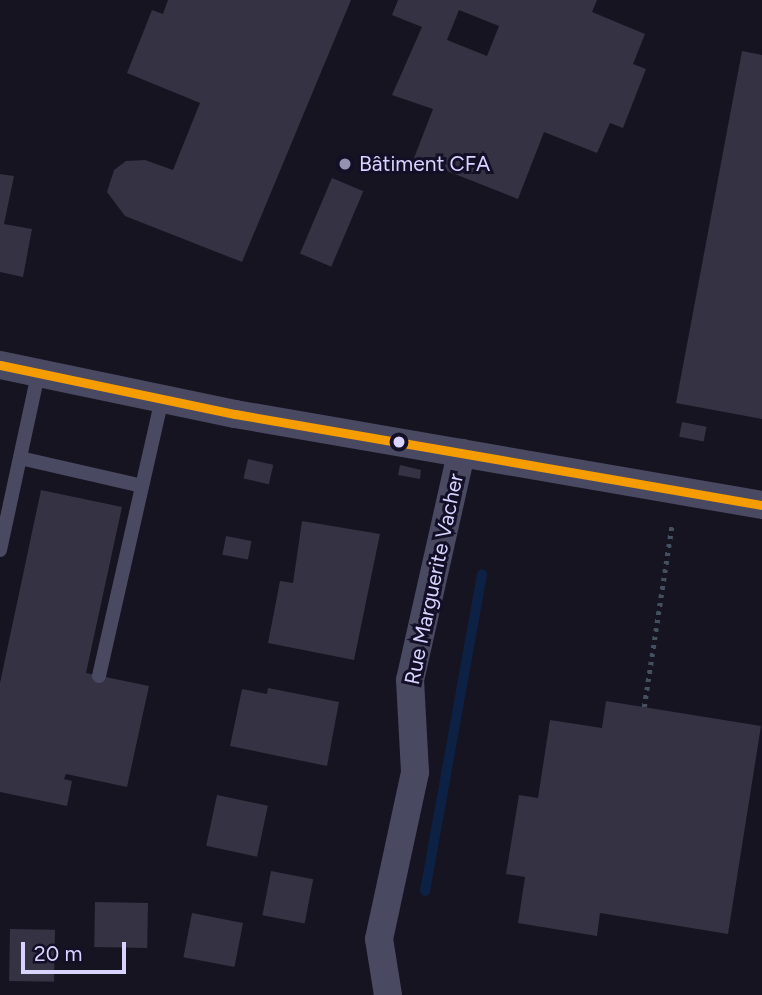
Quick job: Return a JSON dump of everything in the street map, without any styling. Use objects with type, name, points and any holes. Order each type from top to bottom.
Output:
[{"type":"street","points":[[0,365],[162,399],[762,505]]},
{"type":"street","name":"Rue Marguerite Vacher","points":[[388,995],[379,939],[415,772],[410,680],[461,453]]},
{"type":"lane","points":[[0,550],[38,374]]},
{"type":"lane","points":[[99,676],[162,399]]},
{"type":"lane","points":[[20,457],[142,486]]},
{"type":"path","points":[[644,707],[672,524]]},
{"type":"building","points":[[168,0],[351,0],[242,262],[125,216],[107,192],[114,170],[126,161],[145,160],[173,170],[200,103],[127,73],[152,10],[163,14]]},
{"type":"building","points":[[398,0],[597,0],[592,12],[645,34],[633,64],[646,69],[623,128],[610,123],[597,153],[544,132],[518,199],[414,158],[433,109],[392,95],[422,27],[392,15]],"holes":[[[459,10],[499,26],[487,56],[447,40]]]},
{"type":"building","points":[[742,51],[762,55],[762,419],[676,403]]},
{"type":"building","points":[[0,174],[14,176],[4,224],[32,229],[23,277],[0,272]]},
{"type":"building","points":[[332,178],[363,191],[331,267],[300,253]]},
{"type":"building","points":[[682,422],[707,427],[704,441],[679,437]]},
{"type":"building","points":[[248,459],[273,465],[269,484],[244,478]]},
{"type":"building","points":[[400,465],[421,470],[420,479],[398,475]]},
{"type":"building","points":[[41,490],[122,507],[86,673],[149,686],[127,787],[66,774],[64,779],[72,781],[67,806],[0,792],[0,683]]},
{"type":"building","points":[[302,521],[380,534],[354,660],[268,643],[280,581],[293,583]]},
{"type":"building","points":[[226,536],[252,541],[248,560],[222,555]]},
{"type":"building","points":[[268,688],[339,702],[327,766],[230,746],[242,689],[267,694]]},
{"type":"building","points":[[606,701],[761,726],[728,934],[600,913],[597,936],[518,923],[525,877],[506,874],[519,795],[538,798],[550,720],[602,728]]},
{"type":"building","points":[[217,795],[268,806],[257,857],[206,846]]},
{"type":"building","points":[[271,871],[313,879],[305,923],[262,915]]},
{"type":"building","points":[[95,902],[148,903],[147,948],[94,947]]},
{"type":"building","points":[[192,913],[243,923],[234,967],[183,957]]},
{"type":"building","points":[[10,929],[55,930],[54,982],[9,981]]},
{"type":"waterway","points":[[425,891],[482,574]]},
{"type":"transit line","name":"20","points":[[0,365],[235,414],[762,505]]},
{"type":"place","name":"Bâtiment CFA","points":[[345,164]]}]
